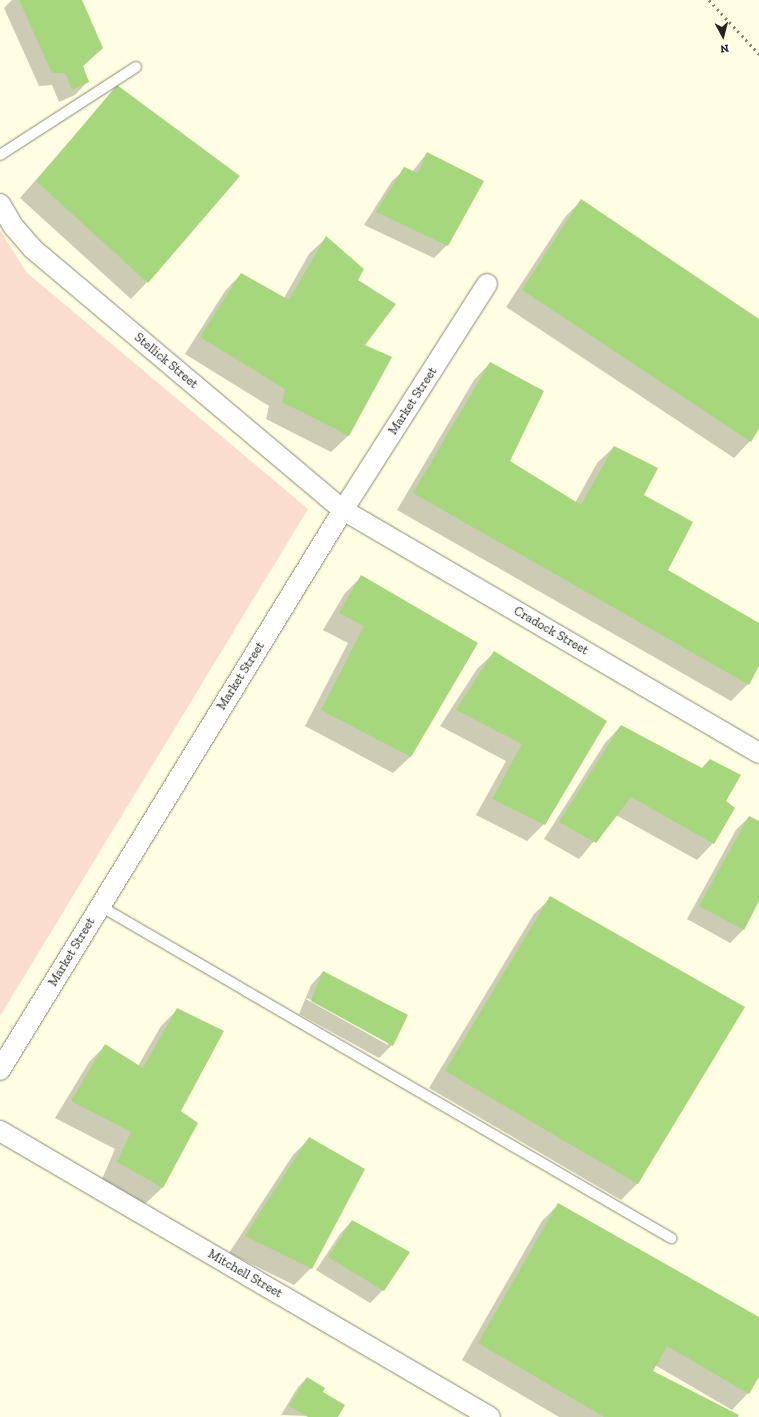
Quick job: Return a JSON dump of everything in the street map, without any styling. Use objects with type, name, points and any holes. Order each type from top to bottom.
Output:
[{"type":"street","name":"Stellick Street","points":[[0,204],[13,226],[32,249],[343,510]]},
{"type":"street","name":"Market Street","points":[[0,1070],[343,510],[487,284]]},
{"type":"street","name":"Cradock Street","points":[[343,510],[759,753]]},
{"type":"street","name":"Mitchell Street","points":[[0,1131],[490,1417]]},
{"type":"lane","points":[[0,155],[136,67]]},
{"type":"lane","points":[[100,906],[671,1238]]},
{"type":"shaded area","points":[[0,230],[26,272],[308,509],[0,1016]]},
{"type":"building","points":[[19,0],[82,0],[103,48],[83,66],[89,82],[72,90],[65,73],[52,73]]},
{"type":"building","points":[[117,85],[240,176],[148,283],[36,181]]},
{"type":"building","points":[[427,152],[484,181],[448,246],[376,212],[404,167],[418,173]]},
{"type":"building","points":[[581,199],[759,319],[759,429],[751,442],[522,290]]},
{"type":"building","points":[[326,236],[364,269],[358,280],[396,304],[365,345],[392,357],[349,436],[282,402],[285,389],[200,337],[241,273],[289,300]]},
{"type":"building","points":[[490,362],[544,391],[510,461],[581,505],[614,446],[658,468],[644,495],[693,522],[668,570],[759,623],[759,666],[749,685],[413,493]]},
{"type":"building","points":[[361,575],[478,643],[411,757],[321,710],[364,626],[339,613]]},
{"type":"building","points":[[494,651],[607,721],[545,825],[492,799],[522,744],[456,710]]},
{"type":"building","points":[[621,725],[702,768],[710,759],[741,775],[726,801],[735,808],[714,844],[631,797],[596,843],[559,822]]},
{"type":"building","points":[[749,816],[759,821],[759,901],[744,930],[699,906]]},
{"type":"building","points":[[550,896],[745,1007],[638,1184],[445,1071]]},
{"type":"building","points":[[323,971],[408,1015],[393,1046],[311,1001]]},
{"type":"building","points":[[177,1008],[224,1031],[181,1111],[198,1123],[163,1188],[117,1162],[131,1132],[71,1101],[105,1044],[143,1068]]},
{"type":"building","points":[[309,1137],[365,1169],[312,1269],[245,1236]]},
{"type":"building","points":[[558,1203],[759,1317],[759,1377],[749,1394],[667,1346],[653,1371],[739,1415],[738,1417],[604,1417],[478,1343]]},
{"type":"building","points":[[352,1220],[410,1252],[384,1291],[328,1257]]},
{"type":"building","points":[[307,1377],[325,1388],[323,1392],[345,1405],[338,1417],[308,1417],[289,1406]]},
{"type":"railway","points":[[709,0],[759,54]]}]
